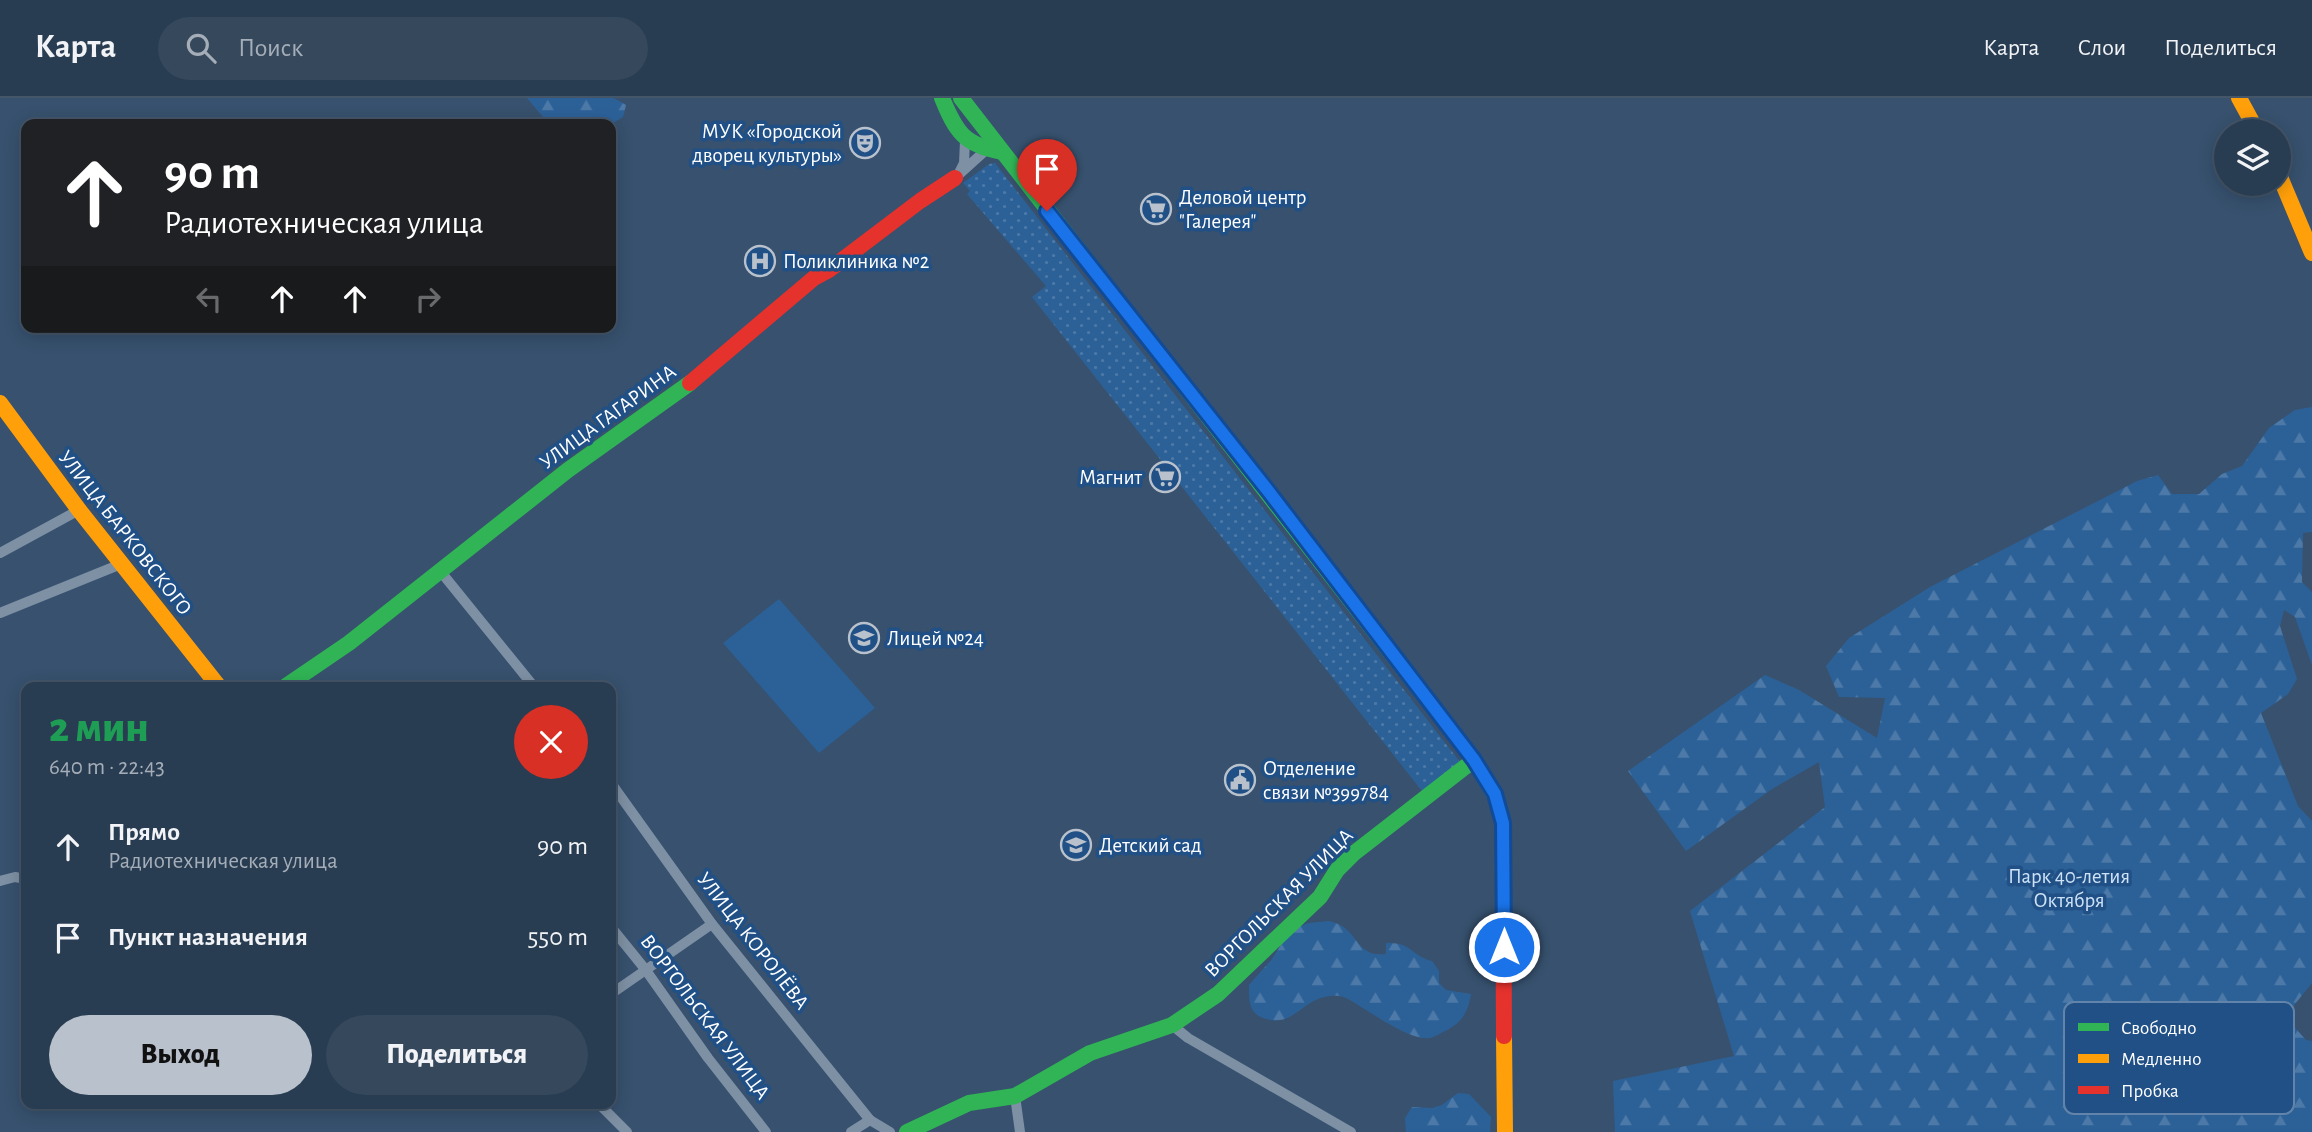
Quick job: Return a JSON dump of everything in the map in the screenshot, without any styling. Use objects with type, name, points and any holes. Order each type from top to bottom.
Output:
[{"type":"main road","points":[[942,98],[965,141]]},
{"type":"main road","points":[[2239,98],[2250,119]]},
{"type":"main road","points":[[965,141],[955,115],[965,104],[992,146],[1276,501],[1474,760],[1495,794],[1503,823],[1506,1132]]},
{"type":"main road","points":[[965,141],[992,146]]},
{"type":"main road","name":"УЛИЦА ГАГАРИНА","points":[[292,682],[349,643],[568,470],[697,378],[814,278],[830,270],[920,201],[955,178]]},
{"type":"main road","points":[[2288,196],[2312,253]]},
{"type":"main road","name":"УЛИЦА БАРКОВСКОГО","points":[[0,403],[79,510],[215,682]]},
{"type":"main road","name":"ВОРГОЛЬСКАЯ УЛИЦА","points":[[907,1132],[969,1103],[1015,1097],[1090,1053],[1172,1026],[1218,994],[1320,897],[1337,870],[1353,854],[1474,760]]},
{"type":"street","points":[[955,178],[964,163],[965,141]]},
{"type":"street","name":"УЛИЦА ГАГАРИНА","points":[[955,178],[992,146]]},
{"type":"street","points":[[0,553],[79,510]]},
{"type":"street","points":[[0,613],[121,564]]},
{"type":"street","points":[[441,572],[530,682]]},
{"type":"street","name":"УЛИЦА КОРОЛЁВА","points":[[616,790],[712,924],[870,1120]]},
{"type":"street","points":[[0,881],[21,878]]},
{"type":"street","points":[[616,990],[712,924]]},
{"type":"street","name":"ВОРГОЛЬСКАЯ УЛИЦА","points":[[616,933],[766,1132]]},
{"type":"street","points":[[1172,1026],[1188,1038],[1351,1132]]},
{"type":"street","points":[[1015,1097],[1020,1132]]},
{"type":"street","points":[[604,1109],[627,1132]]},
{"type":"street","points":[[852,1132],[870,1120],[890,1132]]},
{"type":"green space","points":[[527,98],[614,98],[626,105],[623,117],[616,121],[545,119]]},
{"type":"green space","points":[[995,163],[1460,762],[1422,791],[1032,297],[1046,286],[967,194],[970,191],[963,183],[989,164]]},
{"type":"green space","name":"Парк 40-летия Октября","points":[[2312,407],[2312,532],[2303,533],[2302,582],[2312,592],[2312,665],[2295,617],[2284,610],[2280,626],[2297,679],[2288,694],[2261,713],[2298,806],[2312,821],[2312,983],[2294,1006],[2294,1002],[2064,1002],[2064,1114],[2294,1114],[2294,1027],[2306,1040],[2312,1041],[2312,1132],[1615,1132],[1613,1081],[1734,1056],[1690,911],[1825,807],[1819,762],[1772,789],[1686,851],[1628,771],[1765,675],[1799,690],[1877,738],[1885,698],[1839,697],[1826,666],[1849,638],[1930,587],[2137,481],[2158,475],[2172,494],[2199,494],[2222,474],[2242,466],[2269,428],[2295,410]]},
{"type":"green space","points":[[779,599],[875,708],[819,753],[723,643]]},
{"type":"green space","points":[[1329,921],[1347,930],[1368,952],[1386,954],[1386,943],[1395,943],[1432,961],[1439,971],[1439,983],[1446,990],[1471,994],[1463,1016],[1451,1028],[1430,1038],[1403,1032],[1349,999],[1339,996],[1316,1000],[1283,1020],[1261,1017],[1250,1003],[1249,985],[1272,959],[1291,929],[1309,923]]},
{"type":"green space","points":[[1458,1093],[1469,1094],[1491,1117],[1490,1132],[1406,1132],[1405,1118],[1412,1107],[1432,1108],[1442,1105]]},
{"type":"traffic: fast","points":[[942,98],[952,120],[963,135],[979,145],[1002,152]]},
{"type":"traffic: fast","points":[[961,98],[1474,760],[1495,796]]},
{"type":"traffic: fast","points":[[292,682],[349,643],[568,470],[690,383]]},
{"type":"traffic: fast","points":[[907,1132],[969,1103],[1015,1096],[1090,1053],[1172,1025],[1218,994],[1320,897],[1337,870],[1353,854],[1474,760]]},
{"type":"traffic: slow","points":[[2239,98],[2250,119]]},
{"type":"traffic: slow","points":[[2288,196],[2312,253]]},
{"type":"traffic: slow","points":[[0,403],[79,510],[215,682]]},
{"type":"traffic: slow","points":[[1504,1036],[1505,1132]]},
{"type":"traffic: jam","points":[[690,383],[814,278],[829,270],[955,178]]},
{"type":"traffic: jam","points":[[1495,796],[1503,823],[1504,1036]]},
{"type":"place","name":"МУК «Городской дворец культуры»","points":[[865,143]]},
{"type":"place","name":"Деловой центр \"Галерея\"","points":[[1156,209]]},
{"type":"place","name":"Поликлиника №2","points":[[760,261]]},
{"type":"place","name":"Магнит","points":[[1165,477]]},
{"type":"place","name":"Лицей №24","points":[[864,638]]},
{"type":"place","name":"Отделение связи №399784","points":[[1240,780]]},
{"type":"place","name":"Детский сад","points":[[1076,845]]},
{"type":"route","points":[[1047,211],[1269,492],[1474,760],[1495,794],[1503,823],[1504,947]]}]
